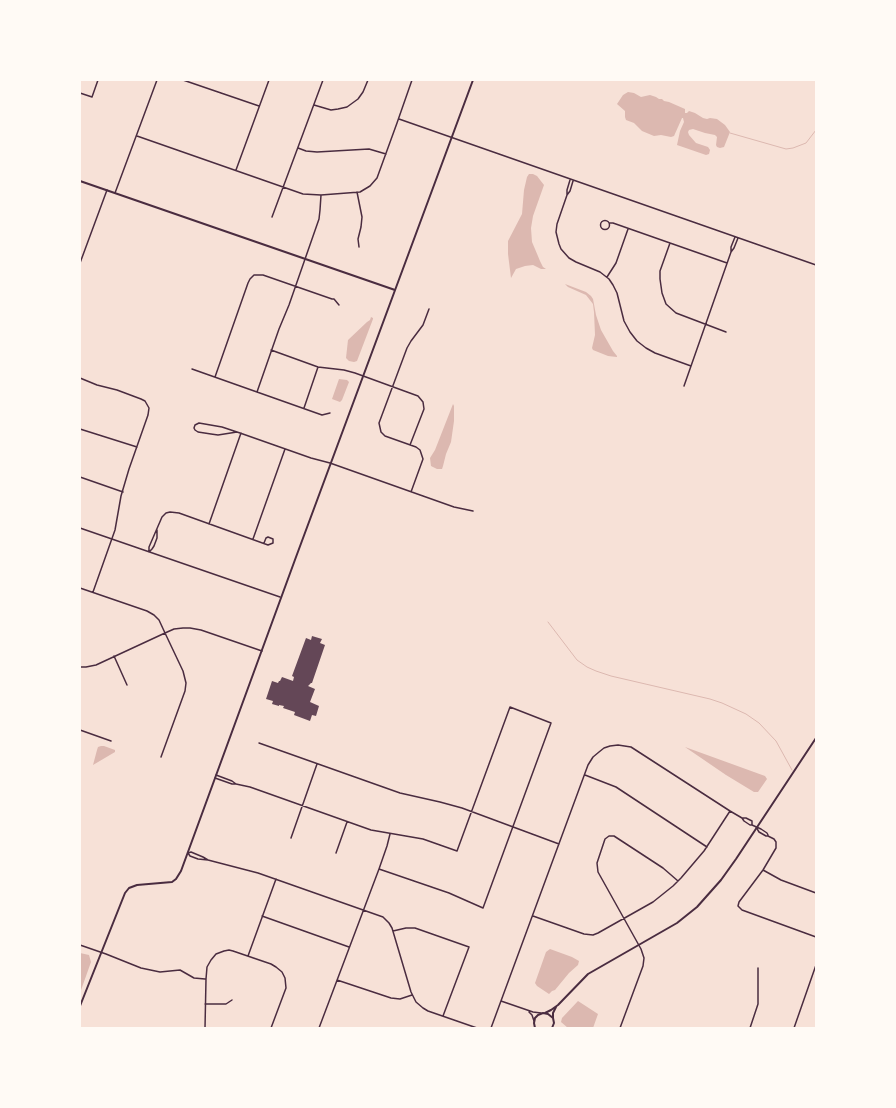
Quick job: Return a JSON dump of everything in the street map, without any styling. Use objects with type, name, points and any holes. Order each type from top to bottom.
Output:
[{"type":"street","points":[[80,93],[92,98],[98,80]]},
{"type":"street","points":[[115,193],[157,80]]},
{"type":"street","points":[[183,80],[259,106]]},
{"type":"street","points":[[236,170],[269,80]]},
{"type":"street","points":[[272,217],[323,80]]},
{"type":"street","points":[[314,105],[331,110],[344,108],[358,99],[368,80]]},
{"type":"street","points":[[137,136],[302,194],[321,195],[357,192],[365,189],[377,178],[412,80]]},
{"type":"street","points":[[80,1006],[129,888],[137,885],[172,882],[179,875],[362,376],[473,80]]},
{"type":"street","points":[[399,119],[816,265]]},
{"type":"street","points":[[298,148],[306,151],[317,152],[369,149],[386,154]]},
{"type":"street","points":[[567,195],[570,180]]},
{"type":"street","points":[[80,181],[395,290]]},
{"type":"street","points":[[574,181],[567,195],[557,224],[556,232],[559,244],[564,253],[576,263],[600,272],[607,277],[615,288],[624,321],[634,338],[651,351],[691,366]]},
{"type":"street","points":[[80,263],[107,190]]},
{"type":"street","points":[[357,192],[362,217],[358,239],[359,247]]},
{"type":"street","points":[[257,392],[320,216],[321,195]]},
{"type":"street","points":[[609,223],[606,229],[601,227],[600,224],[603,221],[613,223],[727,263]]},
{"type":"street","points":[[607,277],[616,263],[628,229]]},
{"type":"street","points":[[731,252],[731,247],[735,237]]},
{"type":"street","points":[[684,386],[731,252],[738,238]]},
{"type":"street","points":[[670,243],[660,271],[660,286],[666,304],[676,313],[726,332]]},
{"type":"street","points":[[215,377],[248,283],[254,275],[260,274],[334,299],[339,305]]},
{"type":"street","points":[[411,492],[423,459],[420,450],[385,436],[381,432],[379,424],[407,348],[423,325],[429,310]]},
{"type":"street","points":[[271,350],[318,366],[344,370],[418,396],[423,402],[424,409],[410,445]]},
{"type":"street","points":[[304,408],[318,366]]},
{"type":"street","points":[[192,370],[322,414],[330,413]]},
{"type":"street","points":[[80,378],[145,401],[148,404],[149,412],[120,500],[118,520],[93,592]]},
{"type":"street","points":[[237,432],[218,435],[198,432],[194,428],[197,423],[222,427],[237,432],[240,433],[285,449],[330,463],[454,507],[473,512]]},
{"type":"street","points":[[80,429],[137,447]]},
{"type":"street","points":[[209,524],[240,433]]},
{"type":"street","points":[[253,539],[285,449]]},
{"type":"street","points":[[80,477],[123,492]]},
{"type":"street","points":[[149,552],[149,547],[162,516],[170,512],[174,512],[253,539],[264,543],[270,545],[273,543],[273,539],[268,537],[264,543]]},
{"type":"street","points":[[80,528],[281,597]]},
{"type":"street","points":[[149,552],[152,550],[156,542],[157,529]]},
{"type":"street","points":[[80,588],[147,611],[159,620],[183,671],[186,683],[183,696],[161,757]]},
{"type":"street","points":[[80,667],[96,665],[174,629],[183,628],[201,630],[262,651]]},
{"type":"street","points":[[114,656],[127,685]]},
{"type":"street","points":[[216,777],[250,787],[371,830],[423,839],[456,851],[510,707],[551,723],[483,908],[449,893],[379,869]]},
{"type":"street","points":[[80,730],[111,741]]},
{"type":"street","points":[[501,1001],[535,1013],[545,1013],[558,1005],[588,974],[677,923],[689,914],[721,880],[816,738]]},
{"type":"street","points":[[259,743],[400,793],[440,802],[559,844]]},
{"type":"street","points":[[491,1028],[588,764],[593,757],[604,748],[618,745],[631,747],[742,818],[750,825],[752,824]]},
{"type":"street","points":[[291,838],[317,764]]},
{"type":"street","points":[[585,774],[616,788],[707,847]]},
{"type":"street","points":[[533,916],[584,934],[589,935],[598,933],[658,899],[678,881],[707,847],[730,811]]},
{"type":"street","points":[[742,818],[752,821],[752,824],[759,832],[776,842],[776,848],[763,870],[739,902],[738,906],[742,910],[816,937]]},
{"type":"street","points":[[336,853],[347,822]]},
{"type":"street","points":[[319,1028],[379,869],[390,834]]},
{"type":"street","points":[[620,1028],[643,964],[643,955],[597,870],[597,863],[605,839],[609,836],[614,836],[663,868],[678,881]]},
{"type":"street","points":[[188,853],[192,852],[208,860]]},
{"type":"street","points":[[188,853],[190,856],[198,859],[208,860],[258,873],[364,909],[382,917],[389,923],[393,931],[412,995],[416,1002],[423,1008],[477,1028]]},
{"type":"street","points":[[763,870],[781,880],[816,892]]},
{"type":"street","points":[[248,956],[276,879]]},
{"type":"street","points":[[262,916],[350,947]]},
{"type":"street","points":[[393,931],[403,928],[414,928],[469,946],[443,1016]]},
{"type":"street","points":[[80,945],[102,952],[141,968],[160,972],[180,970],[194,978],[206,979]]},
{"type":"street","points":[[205,1028],[207,967],[216,954],[229,950],[276,967],[285,977],[286,987],[271,1028]]},
{"type":"street","points":[[794,1028],[816,965]]},
{"type":"street","points":[[750,1028],[758,1004],[758,968]]},
{"type":"street","points":[[337,980],[391,998],[400,999],[412,995]]},
{"type":"street","points":[[205,1004],[226,1004],[232,1000]]},
{"type":"street","points":[[553,1028],[553,1013],[558,1005]]},
{"type":"street","points":[[528,1011],[532,1016],[534,1027]]},
{"type":"street","points":[[534,1022],[537,1016],[541,1013]]},
{"type":"street","points":[[545,1013],[549,1014],[553,1020]]},
{"type":"shaded area","points":[[628,92],[634,93],[641,97],[650,95],[662,99],[685,109],[685,113],[689,111],[703,118],[717,119],[725,125],[730,132],[724,147],[717,147],[717,137],[715,135],[693,129],[689,130],[689,135],[696,143],[708,147],[710,150],[709,154],[706,155],[677,145],[680,131],[684,122],[683,118],[674,136],[671,137],[661,135],[654,136],[642,131],[634,123],[626,120],[625,111],[617,104],[623,95]]},
{"type":"shaded area","points":[[529,174],[537,176],[544,185],[533,216],[531,228],[532,242],[543,267],[546,269],[541,269],[533,265],[525,266],[516,269],[511,278],[508,241],[522,214],[524,190]]},
{"type":"shaded area","points":[[565,284],[586,292],[591,296],[601,330],[617,357],[608,356],[593,350],[592,348],[595,335],[593,304],[586,295],[568,287]]},
{"type":"shaded area","points":[[371,317],[373,319],[357,361],[349,361],[346,358],[348,340],[370,320]]},
{"type":"shaded area","points":[[339,379],[347,380],[349,382],[340,402],[332,399]]},
{"type":"shaded area","points":[[453,404],[454,421],[451,442],[442,469],[437,469],[431,466],[430,458],[435,450]]},
{"type":"shaded area","points":[[101,746],[115,750],[115,752],[93,765],[98,747]]},
{"type":"shaded area","points":[[685,747],[765,776],[767,779],[758,792],[754,792]]},
{"type":"shaded area","points":[[550,949],[579,961],[578,965],[569,973],[555,990],[549,994],[535,983],[546,952]]},
{"type":"shaded area","points":[[80,953],[89,955],[91,962],[80,993]]},
{"type":"shaded area","points":[[578,1001],[598,1014],[593,1028],[568,1028],[561,1022],[562,1018]]},
{"type":"building","points":[[312,636],[322,639],[320,643],[325,645],[312,683],[308,686],[315,689],[310,702],[319,706],[316,716],[312,715],[310,721],[294,715],[295,712],[283,708],[284,706],[272,704],[273,701],[266,699],[272,681],[278,683],[282,677],[293,681],[294,677],[292,676],[306,638],[311,640]]},
{"type":"waterway","points":[[730,133],[786,149],[806,143],[816,130]]},
{"type":"waterway","points":[[548,622],[577,660],[587,667],[611,676],[710,699],[746,714],[759,723],[776,741],[792,770]]}]
